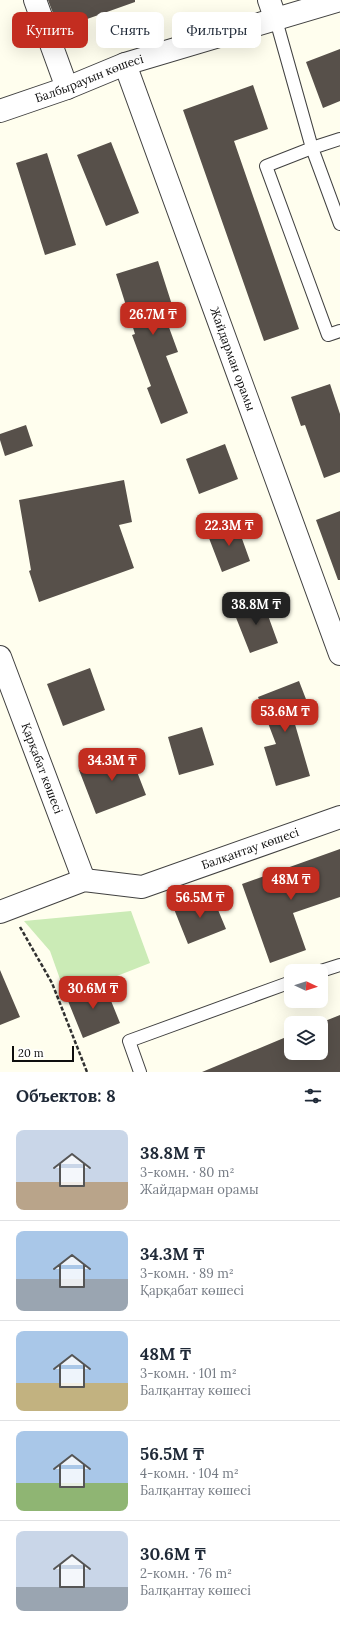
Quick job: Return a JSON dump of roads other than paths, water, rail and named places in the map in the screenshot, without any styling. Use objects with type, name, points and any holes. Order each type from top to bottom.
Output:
[{"type":"street","points":[[35,0],[66,88]]},
{"type":"street","name":"Балбырауын көшесі","points":[[0,112],[272,10],[340,0]]},
{"type":"street","name":"Жайдарман орамы","points":[[125,64],[340,654]]},
{"type":"street","name":"Қарқабат көшесі","points":[[0,657],[84,880]]},
{"type":"street","name":"Балқантау көшесі","points":[[5,911],[84,880],[142,887],[340,817]]},
{"type":"lane","points":[[272,10],[312,148],[340,224]]},
{"type":"lane","points":[[340,139],[266,166],[328,335],[340,331]]},
{"type":"lane","points":[[328,968],[340,964]]},
{"type":"lane","points":[[140,1072],[129,1042],[284,985]]}]
